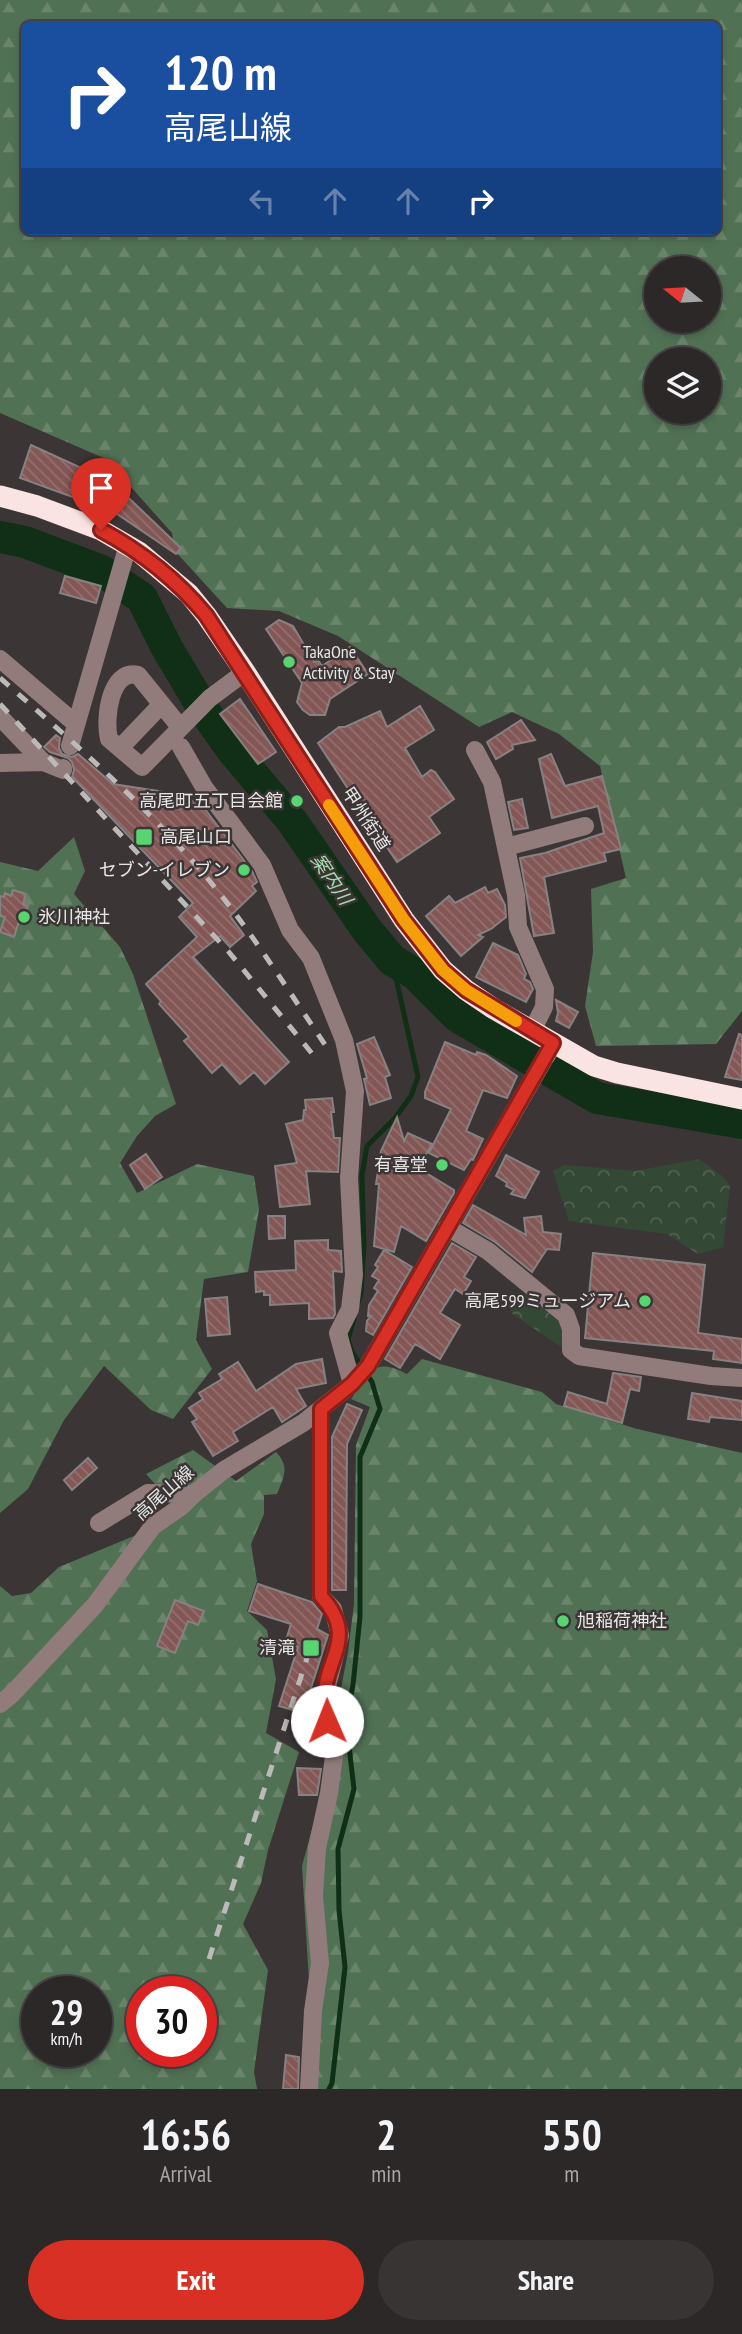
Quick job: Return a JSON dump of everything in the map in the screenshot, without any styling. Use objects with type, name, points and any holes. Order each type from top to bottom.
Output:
[{"type":"highway","name":"甲州街道","points":[[0,496],[58,513],[101,530],[126,553],[188,594],[206,615],[245,672],[397,909],[443,970],[466,990],[533,1031],[549,1051],[605,1070],[742,1100]]},
{"type":"street","points":[[69,746],[126,553]]},
{"type":"street","points":[[0,659],[76,724]]},
{"type":"street","points":[[183,725],[161,705],[138,675],[130,673],[117,682],[106,718],[106,730],[109,739],[142,767],[210,698],[245,672]]},
{"type":"street","points":[[120,748],[161,705]]},
{"type":"street","points":[[0,717],[43,762]]},
{"type":"street","points":[[181,747],[204,787],[262,864],[290,930],[311,958],[344,1040],[355,1091],[349,1178],[354,1275],[350,1309],[338,1333],[359,1376]]},
{"type":"street","points":[[475,750],[492,782],[516,895],[518,927],[545,989],[544,1007],[533,1031]]},
{"type":"street","points":[[0,763],[43,762],[63,768]]},
{"type":"street","points":[[506,847],[585,826]]},
{"type":"street","name":"高尾山線","points":[[0,1704],[12,1695],[94,1605],[153,1526],[182,1506],[224,1470],[303,1423],[359,1376],[549,1051]]},
{"type":"street","points":[[447,1227],[488,1251],[566,1315],[571,1329],[571,1350],[579,1356],[711,1376],[742,1378]]},
{"type":"street","points":[[309,2089],[313,2011],[320,1963],[314,1896],[317,1848],[329,1793],[336,1742],[327,1721],[324,1698],[340,1635],[333,1609],[321,1596],[321,1409]]},
{"type":"street","points":[[99,1523],[148,1493],[194,1494]]},
{"type":"green space","points":[[0,0],[742,0],[742,1011],[716,1044],[596,1046],[585,1006],[593,952],[591,889],[626,878],[600,766],[559,734],[512,712],[479,727],[338,636],[279,611],[227,608],[174,550],[172,533],[106,459],[0,413]]},
{"type":"green space","points":[[74,837],[85,871],[74,894],[120,947],[133,974],[176,1104],[155,1116],[137,1136],[120,1163],[137,1193],[197,1164],[254,1176],[259,1209],[248,1272],[204,1279],[196,1340],[212,1369],[173,1419],[151,1410],[104,1366],[64,1420],[28,1489],[0,1513],[0,862],[38,871]]},
{"type":"green space","points":[[699,1159],[730,1185],[723,1247],[698,1254],[667,1234],[569,1221],[553,1171],[564,1165],[636,1171]]},
{"type":"green space","points":[[529,1291],[562,1319],[564,1338],[561,1347],[510,1312]]},
{"type":"green space","points":[[422,1359],[542,1392],[556,1404],[637,1429],[742,1453],[742,2089],[306,2089],[309,1981],[302,1866],[319,1804],[348,1652],[354,1604],[356,1445],[370,1407],[351,1399],[373,1370],[386,1367],[407,1374]]},
{"type":"green space","points":[[193,1450],[236,1481],[276,1452],[283,1462],[283,1477],[277,1494],[264,1495],[264,1514],[251,1544],[257,1581],[247,1611],[267,1630],[276,1679],[266,1733],[299,1752],[268,1850],[261,1883],[243,1924],[268,1970],[254,2072],[257,2089],[0,2089],[0,1586],[12,1596],[31,1593],[59,1567],[146,1531],[173,1504],[146,1474]]},
{"type":"building","points":[[31,445],[112,482],[181,548],[176,554],[114,512],[20,478]]},
{"type":"building","points":[[65,576],[101,586],[96,603],[60,593]]},
{"type":"building","points":[[279,620],[293,626],[314,662],[318,660],[322,666],[350,647],[368,674],[330,699],[325,715],[310,715],[297,702],[302,683],[266,629]]},
{"type":"building","points":[[240,699],[276,752],[258,764],[220,714]]},
{"type":"building","points":[[420,706],[434,730],[405,748],[422,777],[431,770],[435,772],[454,799],[429,817],[440,833],[397,862],[380,837],[384,835],[358,804],[318,743],[339,727],[345,727],[380,711],[387,727]]},
{"type":"building","points":[[521,720],[535,740],[512,745],[513,749],[496,759],[487,742]]},
{"type":"building","points":[[56,735],[60,738],[59,748],[62,754],[72,757],[78,754],[113,784],[171,793],[201,804],[252,871],[257,882],[252,886],[256,891],[230,916],[244,935],[230,947],[220,936],[193,957],[289,1062],[265,1084],[254,1072],[240,1084],[222,1064],[212,1073],[184,1041],[189,1037],[159,1004],[161,1001],[146,984],[197,937],[179,917],[193,903],[72,777],[72,762],[44,747]]},
{"type":"building","points":[[551,754],[565,786],[602,776],[621,849],[604,853],[606,861],[544,877],[554,933],[534,936],[520,858],[545,853],[604,833],[598,806],[552,818],[539,759]]},
{"type":"building","points":[[522,799],[528,828],[514,830],[508,802]]},
{"type":"building","points":[[485,887],[488,893],[497,889],[505,905],[506,917],[478,935],[483,937],[461,956],[426,916],[449,896],[455,903]]},
{"type":"building","points":[[13,890],[26,894],[23,904],[28,906],[14,937],[0,932],[5,917],[0,916],[0,896],[4,897],[5,893],[11,896]]},
{"type":"building","points":[[493,943],[518,955],[526,974],[524,979],[530,982],[533,989],[526,1002],[476,977]]},
{"type":"building","points":[[556,1000],[578,1012],[569,1028],[556,1021]]},
{"type":"building","points":[[739,1034],[742,1035],[742,1080],[725,1077]]},
{"type":"building","points":[[374,1037],[390,1075],[385,1077],[391,1098],[370,1105],[364,1079],[367,1078],[357,1044]]},
{"type":"building","points":[[445,1042],[476,1055],[477,1052],[486,1055],[517,1076],[507,1098],[483,1090],[466,1131],[483,1139],[473,1160],[471,1159],[464,1170],[429,1153],[451,1109],[425,1098]]},
{"type":"building","points":[[332,1098],[334,1138],[340,1138],[338,1172],[306,1171],[310,1204],[280,1207],[275,1166],[297,1163],[286,1124],[303,1120],[305,1100]]},
{"type":"building","points":[[397,1117],[404,1141],[408,1133],[432,1144],[418,1168],[454,1190],[454,1193],[426,1241],[401,1226],[394,1252],[374,1246],[379,1184],[376,1184],[381,1151]]},
{"type":"building","points":[[146,1154],[162,1177],[145,1189],[130,1165]]},
{"type":"building","points":[[506,1155],[539,1172],[525,1198],[511,1194],[514,1190],[496,1176]]},
{"type":"building","points":[[473,1205],[526,1235],[524,1218],[541,1216],[543,1232],[561,1234],[559,1250],[547,1249],[532,1272],[495,1242],[463,1223]]},
{"type":"building","points":[[268,1216],[285,1216],[285,1238],[269,1239]]},
{"type":"building","points":[[328,1240],[328,1250],[341,1251],[342,1272],[333,1271],[333,1318],[309,1319],[309,1303],[270,1305],[270,1295],[264,1295],[264,1291],[256,1292],[255,1272],[296,1270],[295,1241]]},
{"type":"building","points":[[452,1243],[476,1257],[464,1277],[471,1281],[463,1294],[455,1289],[440,1313],[460,1325],[440,1359],[415,1344],[400,1368],[385,1359]]},
{"type":"building","points":[[384,1250],[412,1267],[373,1335],[366,1331],[367,1321],[371,1316],[368,1316],[369,1305],[378,1291],[374,1288],[379,1280],[372,1276]]},
{"type":"building","name":"高尾599ミュージアム","points":[[593,1253],[705,1265],[698,1333],[742,1339],[742,1363],[713,1359],[714,1351],[585,1338]]},
{"type":"building","points":[[227,1297],[230,1334],[208,1336],[205,1299]]},
{"type":"building","points":[[322,1359],[326,1383],[296,1389],[306,1406],[282,1422],[273,1407],[233,1432],[238,1441],[213,1456],[192,1422],[197,1419],[189,1408],[203,1399],[199,1393],[222,1379],[219,1374],[238,1362],[256,1391],[296,1364]]},
{"type":"building","points":[[613,1373],[641,1377],[639,1391],[630,1389],[622,1423],[564,1406],[568,1392],[607,1404]]},
{"type":"building","points":[[692,1393],[742,1401],[742,1420],[710,1417],[709,1422],[688,1419]]},
{"type":"building","points":[[347,1404],[362,1410],[347,1444],[346,1590],[332,1590],[332,1437]]},
{"type":"building","points":[[88,1458],[97,1468],[72,1490],[64,1480]]},
{"type":"building","points":[[258,1584],[312,1602],[322,1614],[317,1629],[328,1635],[303,1713],[279,1706],[298,1647],[285,1643],[291,1624],[249,1611]]},
{"type":"building","points":[[175,1600],[204,1611],[198,1625],[188,1621],[175,1653],[157,1646]]},
{"type":"building","points":[[297,1768],[321,1769],[317,1795],[299,1795]]},
{"type":"building","points":[[286,2055],[299,2057],[298,2089],[283,2089]]},
{"type":"waterway","name":"案内川","points":[[0,537],[25,542],[102,571],[142,598],[167,648],[205,712],[232,750],[292,821],[367,930],[392,960],[415,974],[458,1017],[597,1098],[742,1123]]},
{"type":"waterway","points":[[358,1303],[364,1245],[362,1175],[367,1146],[395,1118],[411,1096],[418,1077],[392,960]]},
{"type":"waterway","points":[[329,2089],[332,2083],[345,1967],[339,1910],[338,1849],[354,1789],[346,1721],[353,1685],[360,1617],[360,1457],[380,1409],[372,1382],[352,1352],[348,1339],[354,1319]]},
{"type":"railway","points":[[0,678],[108,774],[208,879],[270,962],[328,1049]]},
{"type":"railway","points":[[0,704],[228,951],[319,1062]]},
{"type":"railway","points":[[209,1959],[308,1655]]},
{"type":"slow traffic","points":[[329,805],[404,920],[443,970],[466,990],[516,1021]]},
{"type":"place","name":"TakaOne Activity & Stay","points":[[289,662]]},
{"type":"place","name":"高尾町五丁目会館","points":[[297,801]]},
{"type":"place","name":"高尾山口","points":[[144,837]]},
{"type":"place","name":"セブン-イレブン","points":[[244,870]]},
{"type":"place","name":"氷川神社","points":[[24,917]]},
{"type":"place","name":"有喜堂","points":[[442,1165]]},
{"type":"place","name":"高尾599ミュージアム","points":[[645,1301]]},
{"type":"place","name":"旭稲荷神社","points":[[563,1621]]},
{"type":"place","name":"清滝","points":[[311,1648]]},
{"type":"route","points":[[101,530],[139,552],[188,594],[206,615],[404,920],[443,970],[494,1009],[553,1043],[368,1366],[352,1384],[321,1409],[321,1596],[333,1609],[340,1635],[324,1698],[327,1721]]}]
